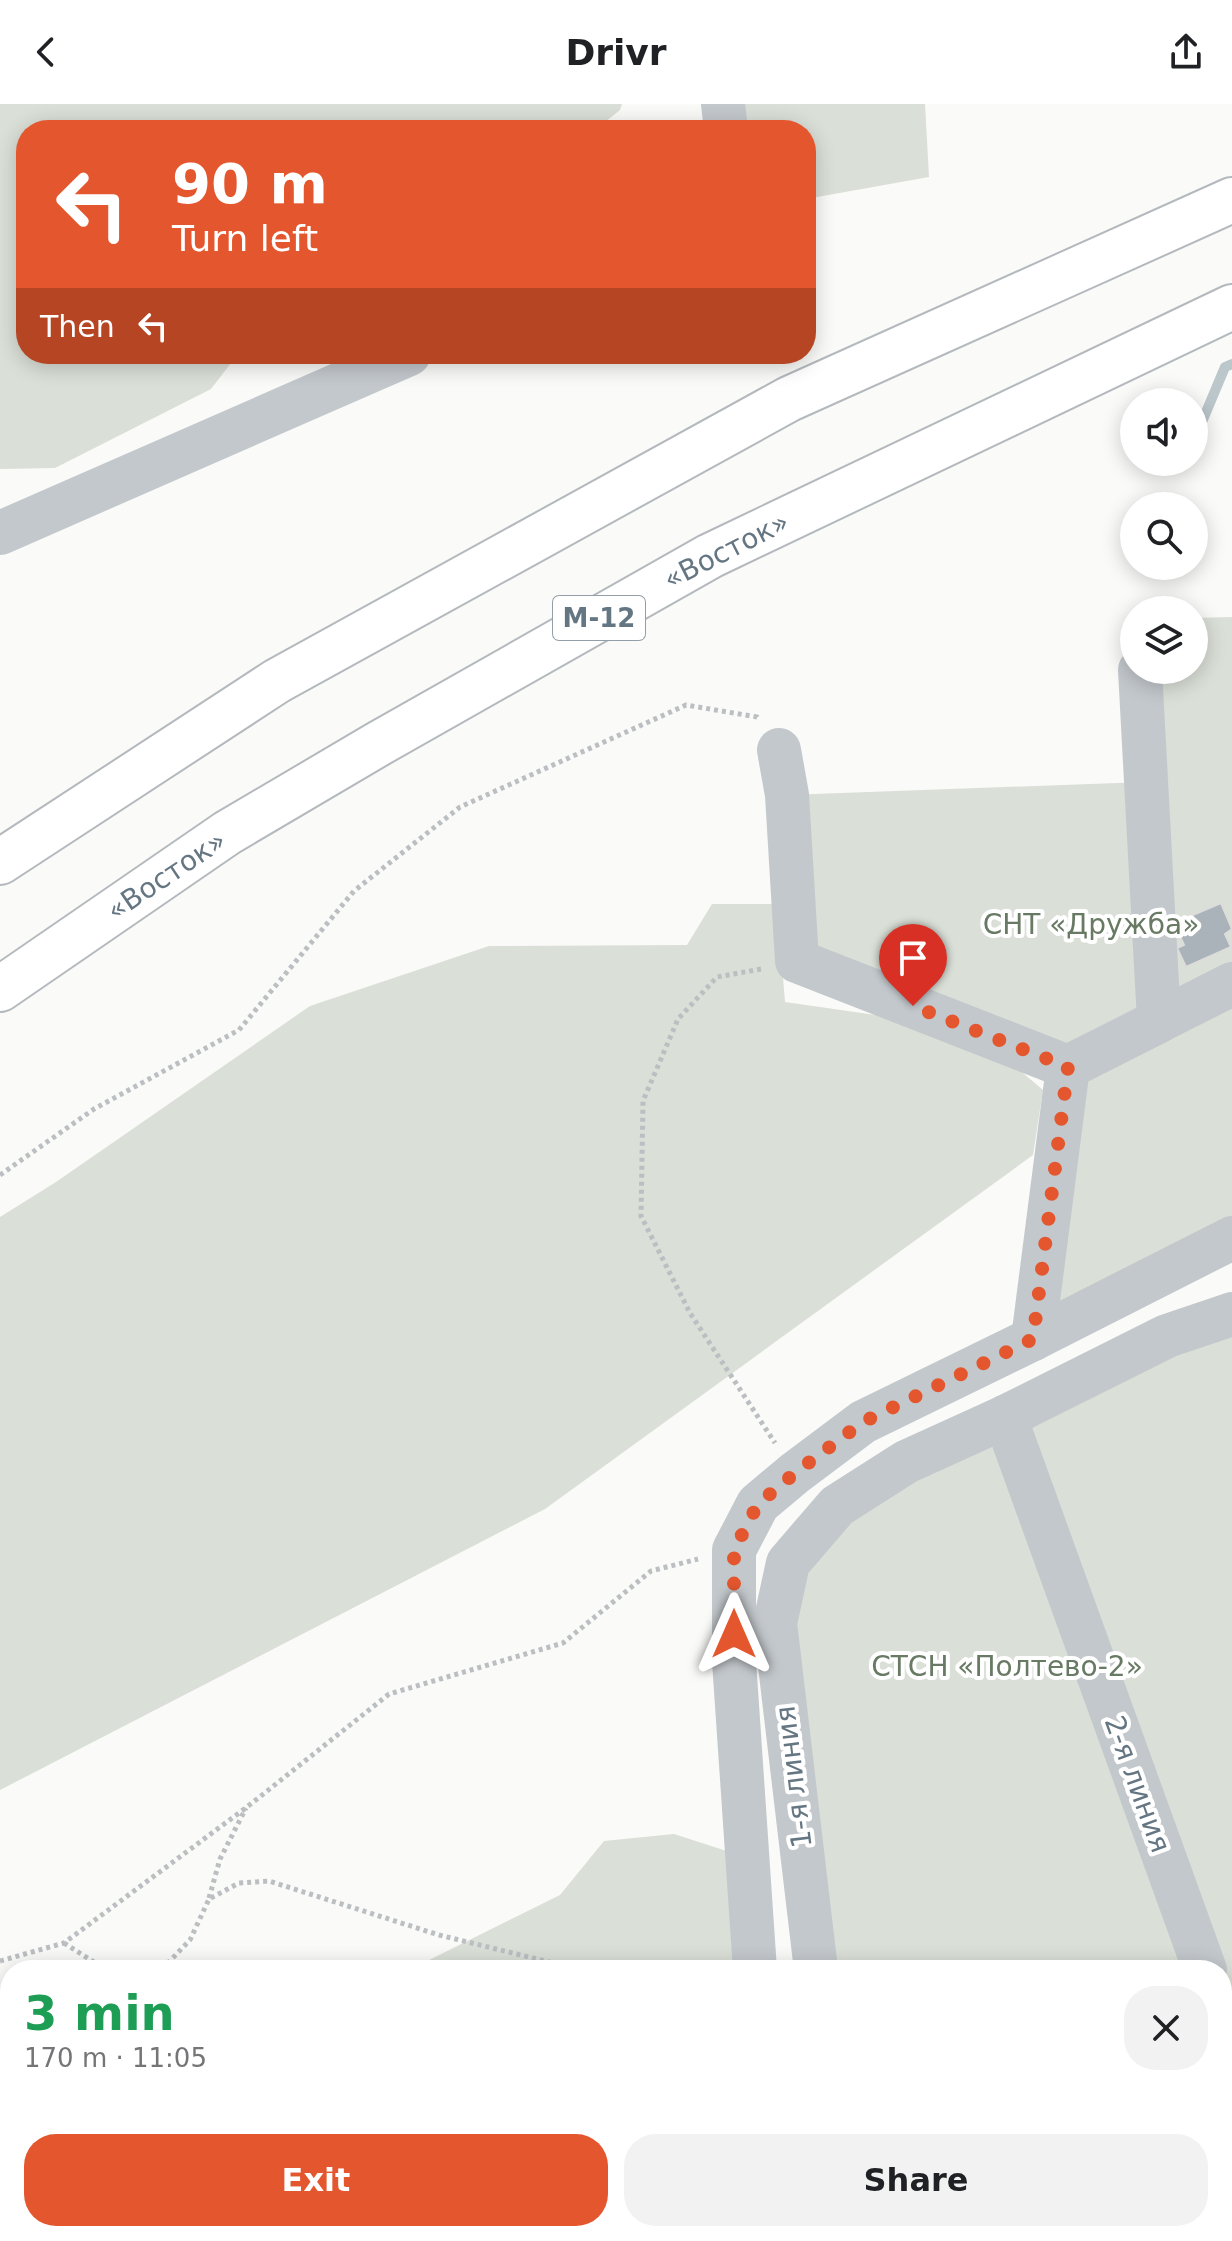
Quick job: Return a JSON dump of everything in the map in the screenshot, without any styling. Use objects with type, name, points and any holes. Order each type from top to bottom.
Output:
[{"type":"highway","points":[[0,862],[277,681],[789,399],[1232,200]]},
{"type":"highway","name":"«Восток»","points":[[0,989],[227,833],[710,556],[1232,307]]},
{"type":"street","points":[[0,533],[386,364]]},
{"type":"street","points":[[1141,684],[1159,1021]]},
{"type":"street","points":[[779,750],[787,795],[797,961],[1068,1067],[1232,984]]},
{"type":"street","points":[[1033,1339],[1068,1067]]},
{"type":"street","points":[[754,1960],[734,1661],[734,1550],[758,1504],[863,1422],[1232,1238]]},
{"type":"street","name":"1-я линия","points":[[815,1960],[775,1623],[788,1563],[837,1506],[906,1462],[1005,1417],[1167,1336],[1232,1314]]},
{"type":"street","name":"2-я линия","points":[[1005,1417],[1201,1960]]},
{"type":"path","points":[[0,1175],[94,1109],[239,1030],[354,891],[460,807],[686,705],[757,717],[779,750]]},
{"type":"path","points":[[795,1473],[690,1313],[641,1216],[643,1101],[678,1019],[717,977],[797,961]]},
{"type":"path","points":[[4,1960],[64,1943],[247,1807],[389,1694],[563,1643],[651,1571],[734,1550]]},
{"type":"path","points":[[171,1960],[190,1940],[209,1899],[220,1859],[247,1807]]},
{"type":"path","points":[[209,1899],[239,1883],[269,1881],[439,1935],[541,1960]]},
{"type":"path","points":[[64,1943],[91,1960]]},
{"type":"green space","points":[[0,104],[622,104],[620,110],[608,120],[16,120],[16,364],[230,364],[211,389],[55,468],[0,469]]},
{"type":"green space","points":[[723,104],[925,104],[929,177],[816,197],[816,120],[725,120]]},
{"type":"green space","name":"СНТ «Дружба»","points":[[1232,617],[1232,1237],[1033,1339],[1068,1067],[973,1031],[1043,1090],[1033,1155],[545,1509],[0,1790],[0,1217],[56,1182],[310,1006],[489,946],[687,945],[712,904],[777,904],[785,1002],[966,1028],[797,961],[787,795],[1145,782],[1141,684],[1208,684],[1208,618]]},
{"type":"green space","name":"СТСН «Полтево-2»","points":[[1232,1314],[1232,1960],[815,1960],[788,1563],[837,1506]]},
{"type":"green space","points":[[674,1834],[739,1855],[770,1947],[748,1960],[429,1960],[560,1895],[604,1841]]},
{"type":"building","points":[[1221,903],[1232,929],[1225,934],[1231,947],[1186,967],[1177,948],[1184,945],[1174,923]]},
{"type":"waterway","points":[[1208,408],[1225,367],[1232,364]]},
{"type":"route","points":[[734,1634],[734,1550],[758,1504],[863,1422],[1033,1339],[1068,1067],[913,1006]]}]
